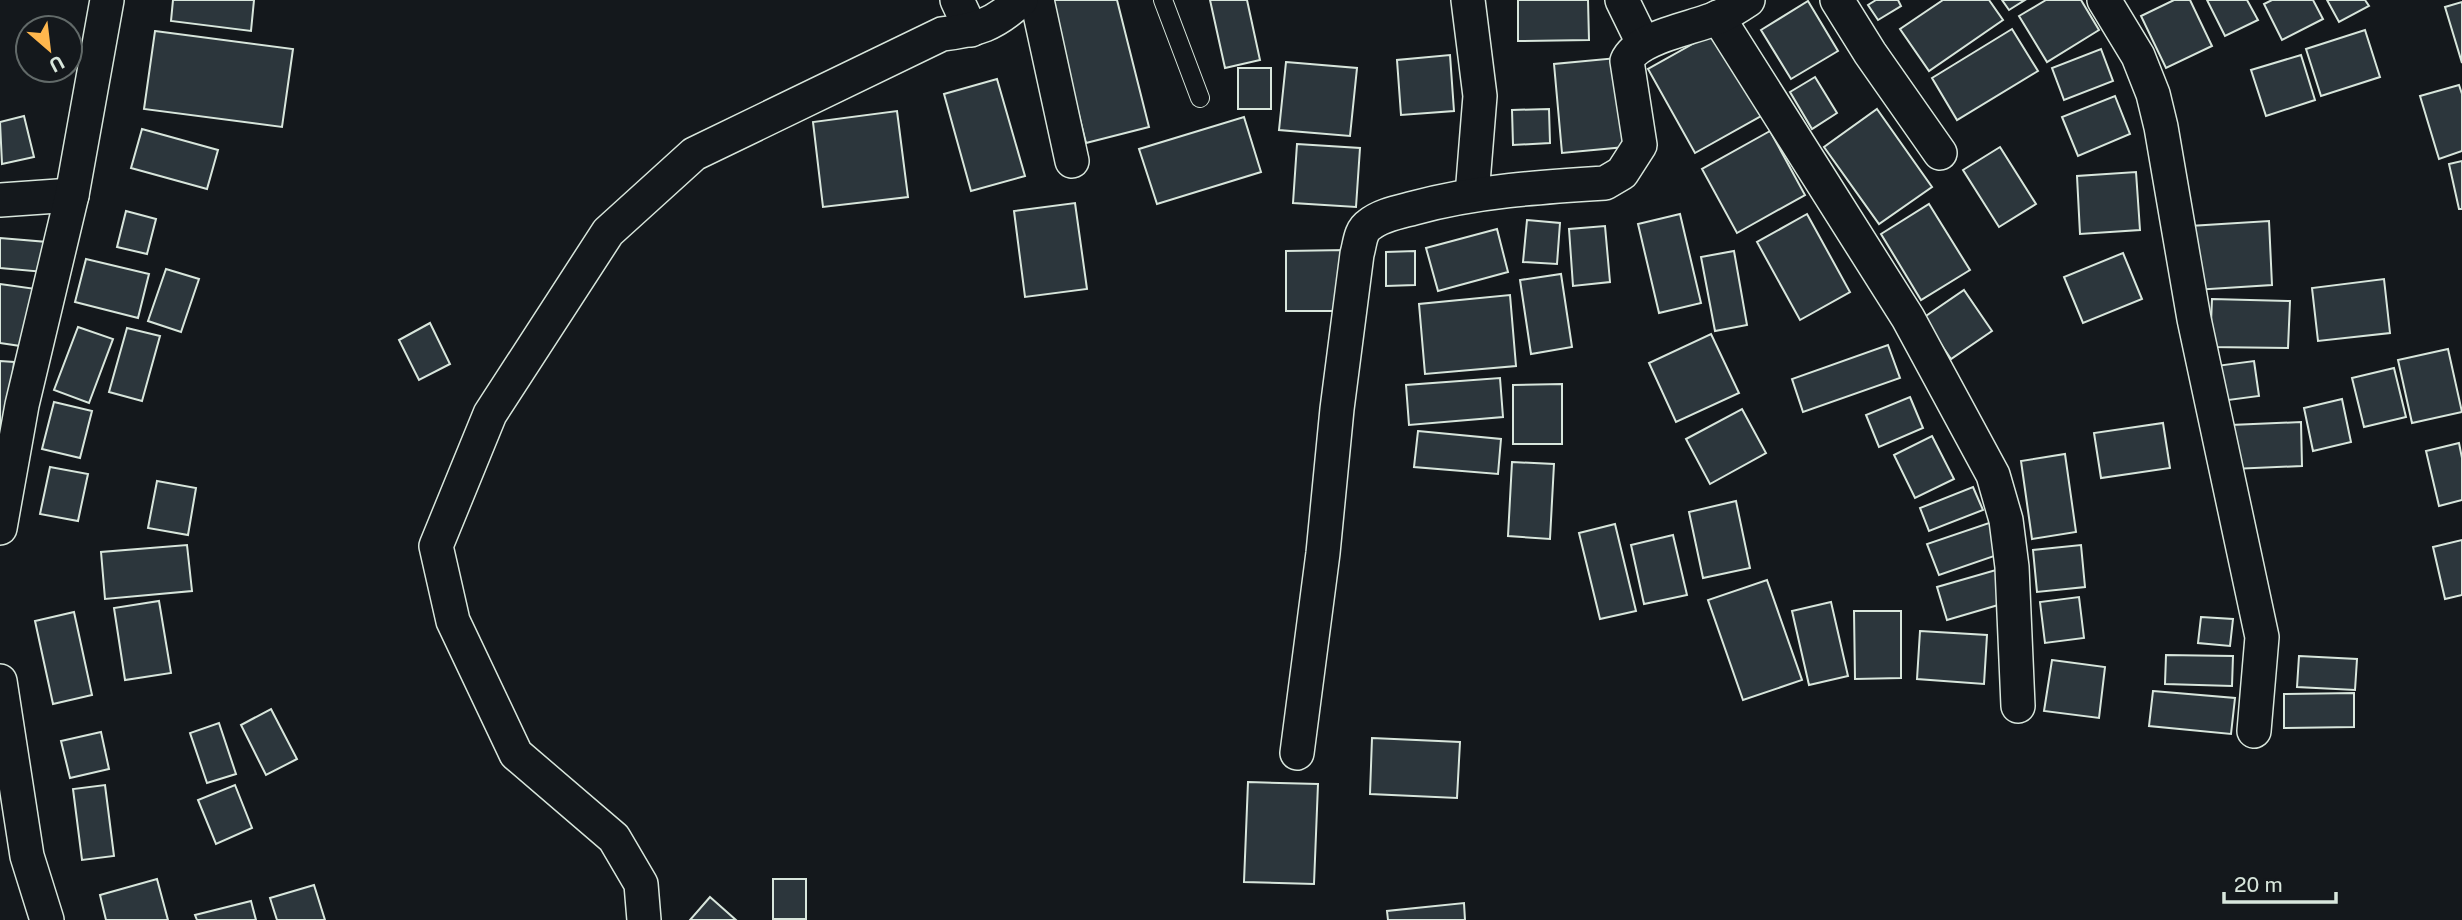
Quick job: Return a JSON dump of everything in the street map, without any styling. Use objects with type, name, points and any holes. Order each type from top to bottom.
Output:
[{"type":"street","points":[[0,528],[22,405],[72,195],[107,0]]},
{"type":"street","points":[[957,0],[971,30]]},
{"type":"street","points":[[644,920],[641,884],[614,838],[516,754],[453,621],[436,546],[490,414],[608,232],[694,154],[942,33],[971,30],[1003,17],[1021,0]]},
{"type":"street","points":[[1037,0],[1072,161]]},
{"type":"street","points":[[1468,0],[1480,96],[1472,195]]},
{"type":"street","points":[[1622,0],[1643,43]]},
{"type":"street","points":[[1297,753],[1323,553],[1338,396],[1362,233],[1368,225],[1388,215],[1472,195],[1605,183],[1622,173],[1640,145],[1627,61],[1630,55],[1643,43],[1718,17],[1748,0]]},
{"type":"street","points":[[1837,0],[1940,153]]},
{"type":"street","points":[[2104,0],[2138,57],[2153,94],[2161,127],[2194,319],[2262,637],[2254,731]]},
{"type":"street","points":[[1718,17],[1908,318],[1993,475],[2006,520],[2012,567],[2018,706]]},
{"type":"street","points":[[0,200],[72,195]]},
{"type":"street","points":[[0,681],[27,856],[47,920]]},
{"type":"lane","points":[[1163,0],[1200,98]]},
{"type":"building","points":[[173,0],[254,0],[251,31],[171,21]]},
{"type":"building","points":[[1050,0],[1117,0],[1149,127],[1086,143]]},
{"type":"building","points":[[1210,0],[1247,0],[1260,60],[1225,68]]},
{"type":"building","points":[[1518,0],[1588,0],[1589,40],[1518,41]]},
{"type":"building","points":[[1876,0],[1898,0],[1901,6],[1878,20],[1868,5]]},
{"type":"building","points":[[1943,0],[1989,0],[2003,20],[1929,71],[1900,29]]},
{"type":"building","points":[[2002,0],[2025,0],[2009,10]]},
{"type":"building","points":[[2046,0],[2081,0],[2099,30],[2047,62],[2019,16]]},
{"type":"building","points":[[2174,0],[2190,0],[2212,46],[2166,68],[2141,16]]},
{"type":"building","points":[[2207,0],[2247,0],[2258,20],[2225,36]]},
{"type":"building","points":[[2272,0],[2313,0],[2323,19],[2282,40],[2264,4]]},
{"type":"building","points":[[2327,0],[2365,0],[2369,6],[2339,22]]},
{"type":"building","points":[[1808,1],[1838,51],[1791,79],[1761,30]]},
{"type":"building","points":[[2462,2],[2462,63],[2445,7]]},
{"type":"building","points":[[2012,29],[2038,71],[1957,120],[1932,78]]},
{"type":"building","points":[[2365,30],[2380,77],[2321,96],[2306,49]]},
{"type":"building","points":[[155,31],[293,49],[282,127],[144,109]]},
{"type":"building","points":[[1714,32],[1761,116],[1695,153],[1648,69]]},
{"type":"building","points":[[2101,49],[2113,81],[2064,100],[2052,68]]},
{"type":"building","points":[[1450,55],[1454,111],[1401,115],[1397,60]]},
{"type":"building","points":[[2301,55],[2315,100],[2266,116],[2251,70]]},
{"type":"building","points":[[1617,58],[1625,147],[1562,153],[1554,64]]},
{"type":"building","points":[[1286,62],[1357,68],[1350,136],[1279,130]]},
{"type":"building","points":[[1238,68],[1271,68],[1271,109],[1238,109]]},
{"type":"building","points":[[1815,77],[1837,113],[1812,129],[1790,92]]},
{"type":"building","points":[[997,79],[1025,176],[971,191],[944,94]]},
{"type":"building","points":[[2459,85],[2462,94],[2462,151],[2439,159],[2420,96]]},
{"type":"building","points":[[2115,96],[2130,134],[2078,156],[2062,117]]},
{"type":"building","points":[[1549,109],[1550,143],[1513,145],[1512,110]]},
{"type":"building","points":[[1877,109],[1932,187],[1879,224],[1824,147]]},
{"type":"building","points":[[897,111],[908,197],[823,207],[813,122]]},
{"type":"building","points":[[24,116],[34,157],[2,164],[0,122]]},
{"type":"building","points":[[1244,117],[1261,172],[1157,204],[1139,149]]},
{"type":"building","points":[[142,129],[218,150],[207,189],[131,168]]},
{"type":"building","points":[[1770,131],[1805,195],[1737,233],[1702,169]]},
{"type":"building","points":[[1297,144],[1360,148],[1356,207],[1293,203]]},
{"type":"building","points":[[2000,147],[2036,204],[1999,227],[1963,170]]},
{"type":"building","points":[[2462,161],[2462,209],[2459,209],[2449,164]]},
{"type":"building","points":[[2136,172],[2140,230],[2080,234],[2077,176]]},
{"type":"building","points":[[1075,203],[1087,289],[1025,297],[1014,211]]},
{"type":"building","points":[[1929,204],[1970,270],[1921,300],[1881,234]]},
{"type":"building","points":[[126,211],[156,219],[147,254],[117,247]]},
{"type":"building","points":[[1680,214],[1701,303],[1659,313],[1638,224]]},
{"type":"building","points":[[1807,214],[1850,292],[1800,320],[1757,242]]},
{"type":"building","points":[[1527,220],[1560,223],[1557,264],[1523,262]]},
{"type":"building","points":[[2269,221],[2272,285],[2194,290],[2190,226]]},
{"type":"building","points":[[1605,226],[1610,282],[1573,286],[1569,229]]},
{"type":"building","points":[[1497,229],[1508,272],[1438,291],[1426,248]]},
{"type":"building","points":[[0,238],[47,242],[44,272],[0,268]]},
{"type":"building","points":[[1346,250],[1346,311],[1286,311],[1286,251]]},
{"type":"building","points":[[1415,251],[1415,285],[1386,286],[1386,252]]},
{"type":"building","points":[[1734,251],[1747,325],[1715,331],[1701,257]]},
{"type":"building","points":[[2123,253],[2142,299],[2083,323],[2064,277]]},
{"type":"building","points":[[86,259],[149,274],[138,318],[75,302]]},
{"type":"building","points":[[166,269],[199,279],[181,332],[148,321]]},
{"type":"building","points":[[1561,274],[1572,347],[1531,354],[1520,280]]},
{"type":"building","points":[[2384,279],[2390,333],[2318,341],[2312,288]]},
{"type":"building","points":[[0,284],[43,290],[34,348],[0,343]]},
{"type":"building","points":[[1964,290],[1992,331],[1951,359],[1923,318]]},
{"type":"building","points":[[1510,295],[1516,366],[1425,374],[1419,304]]},
{"type":"building","points":[[2212,299],[2290,301],[2288,348],[2210,347]]},
{"type":"building","points":[[430,323],[450,364],[419,380],[399,340]]},
{"type":"building","points":[[78,327],[113,339],[89,403],[54,390]]},
{"type":"building","points":[[127,328],[160,336],[142,401],[109,392]]},
{"type":"building","points":[[1711,334],[1739,393],[1676,422],[1649,363]]},
{"type":"building","points":[[1888,345],[1900,378],[1803,412],[1792,379]]},
{"type":"building","points":[[2448,349],[2462,412],[2412,423],[2398,360]]},
{"type":"building","points":[[0,361],[14,362],[4,465],[0,465]]},
{"type":"building","points":[[2254,361],[2259,396],[2221,401],[2216,366]]},
{"type":"building","points":[[2394,368],[2406,417],[2364,427],[2352,378]]},
{"type":"building","points":[[1500,378],[1503,417],[1409,425],[1406,385]]},
{"type":"building","points":[[1562,384],[1562,444],[1513,444],[1513,385]]},
{"type":"building","points":[[1910,397],[1923,428],[1879,447],[1866,415]]},
{"type":"building","points":[[2342,399],[2351,442],[2313,451],[2304,408]]},
{"type":"building","points":[[54,402],[92,411],[80,458],[42,449]]},
{"type":"building","points":[[1742,409],[1766,453],[1710,484],[1686,439]]},
{"type":"building","points":[[2301,422],[2302,466],[2232,469],[2231,425]]},
{"type":"building","points":[[2163,423],[2170,468],[2101,478],[2094,433]]},
{"type":"building","points":[[1418,431],[1501,439],[1498,474],[1414,467]]},
{"type":"building","points":[[1932,436],[1954,479],[1915,498],[1894,455]]},
{"type":"building","points":[[2459,443],[2462,458],[2462,500],[2439,506],[2426,451]]},
{"type":"building","points":[[2065,454],[2076,532],[2032,539],[2021,461]]},
{"type":"building","points":[[1512,462],[1554,464],[1550,539],[1508,536]]},
{"type":"building","points":[[50,467],[88,474],[78,521],[40,514]]},
{"type":"building","points":[[157,481],[196,488],[188,535],[148,528]]},
{"type":"building","points":[[1973,487],[1983,510],[1929,531],[1920,508]]},
{"type":"building","points":[[1736,501],[1750,568],[1703,578],[1689,512]]},
{"type":"building","points":[[1992,522],[2003,553],[1939,575],[1927,544]]},
{"type":"building","points":[[1615,524],[1636,611],[1600,619],[1579,533]]},
{"type":"building","points":[[1673,535],[1687,595],[1644,604],[1631,545]]},
{"type":"building","points":[[2462,540],[2462,595],[2445,599],[2433,547]]},
{"type":"building","points":[[187,545],[192,591],[105,599],[101,552]]},
{"type":"building","points":[[2081,545],[2085,587],[2037,592],[2033,550]]},
{"type":"building","points":[[1996,570],[2005,603],[1947,620],[1937,587]]},
{"type":"building","points":[[1767,580],[1802,680],[1743,700],[1708,600]]},
{"type":"building","points":[[2079,597],[2084,638],[2045,643],[2040,602]]},
{"type":"building","points":[[159,601],[171,673],[125,680],[114,608]]},
{"type":"building","points":[[1831,602],[1848,676],[1809,685],[1792,611]]},
{"type":"building","points":[[1854,611],[1901,611],[1901,678],[1855,679]]},
{"type":"building","points":[[74,612],[92,695],[53,704],[35,621]]},
{"type":"building","points":[[2201,617],[2233,619],[2230,646],[2198,643]]},
{"type":"building","points":[[1920,631],[1987,635],[1984,684],[1917,679]]},
{"type":"building","points":[[2166,655],[2233,656],[2232,686],[2165,684]]},
{"type":"building","points":[[2299,656],[2357,659],[2355,690],[2297,687]]},
{"type":"building","points":[[2052,660],[2105,667],[2099,718],[2044,711]]},
{"type":"building","points":[[2153,691],[2235,698],[2231,734],[2149,726]]},
{"type":"building","points":[[2354,693],[2354,727],[2284,728],[2284,694]]},
{"type":"building","points":[[271,709],[297,759],[266,775],[241,725]]},
{"type":"building","points":[[219,723],[236,774],[207,783],[190,733]]},
{"type":"building","points":[[101,732],[109,769],[70,778],[61,741]]},
{"type":"building","points":[[1372,738],[1460,742],[1457,798],[1370,794]]},
{"type":"building","points":[[1248,782],[1318,784],[1314,884],[1244,882]]},
{"type":"building","points":[[105,785],[114,856],[82,860],[73,789]]},
{"type":"building","points":[[235,785],[252,828],[216,844],[198,800]]},
{"type":"building","points":[[157,879],[168,920],[106,920],[100,895]]},
{"type":"building","points":[[773,879],[806,879],[806,919],[773,919]]},
{"type":"building","points":[[314,885],[325,920],[277,920],[270,898]]},
{"type":"building","points":[[710,897],[736,920],[690,920]]},
{"type":"building","points":[[251,901],[256,920],[197,920],[195,915]]},
{"type":"building","points":[[1464,903],[1465,920],[1388,920],[1387,911]]}]
